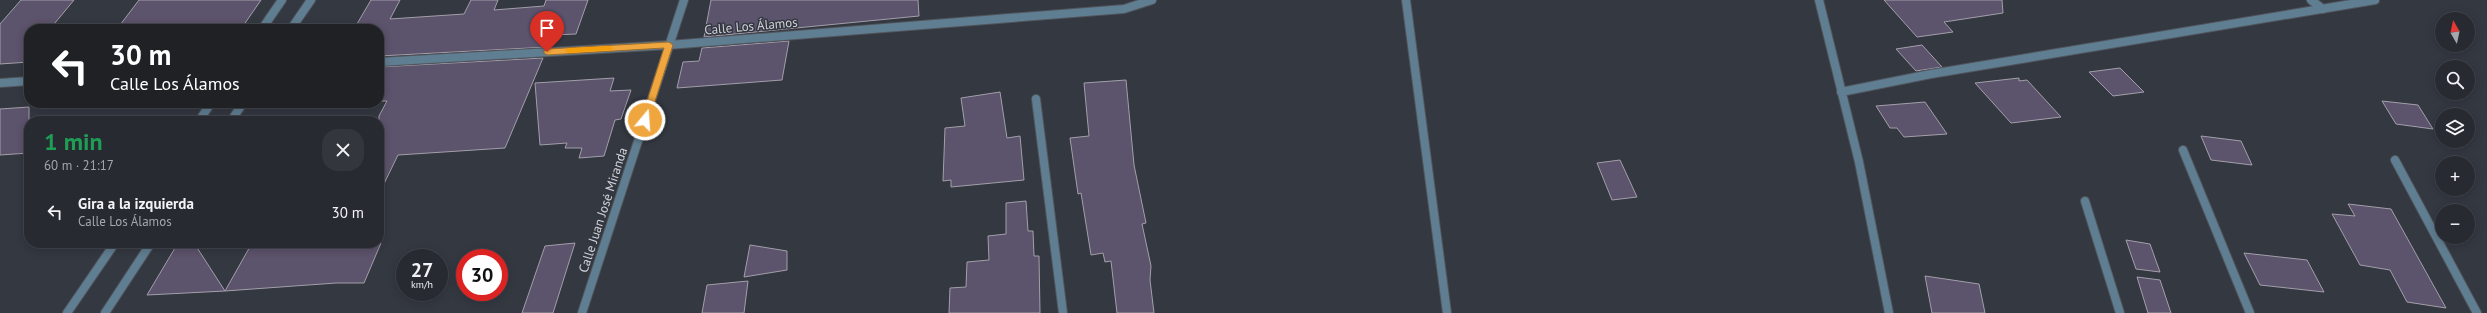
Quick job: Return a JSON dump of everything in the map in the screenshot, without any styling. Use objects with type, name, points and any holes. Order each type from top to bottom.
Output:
[{"type":"street","points":[[265,24],[282,0]]},
{"type":"street","points":[[294,24],[311,0]]},
{"type":"street","name":"Calle Juan José Miranda","points":[[582,313],[684,0]]},
{"type":"street","name":"Calle Los Álamos","points":[[384,62],[669,45],[1124,8],[1152,0]]},
{"type":"street","points":[[1406,0],[1447,313]]},
{"type":"street","points":[[1819,0],[1858,162],[1889,313]]},
{"type":"street","points":[[2311,0],[2323,9]]},
{"type":"street","points":[[1841,92],[1931,74],[2375,0]]},
{"type":"street","points":[[0,83],[24,81]]},
{"type":"street","points":[[1036,99],[1063,313]]},
{"type":"street","points":[[2183,150],[2250,313]]},
{"type":"street","points":[[2394,160],[2477,313]]},
{"type":"street","points":[[2085,201],[2120,313]]},
{"type":"street","points":[[67,313],[112,248]]},
{"type":"street","points":[[105,313],[148,248]]},
{"type":"building","points":[[21,0],[74,0],[54,24],[24,24],[24,62],[0,64],[0,24]]},
{"type":"building","points":[[139,0],[261,0],[244,24],[121,24]]},
{"type":"building","points":[[371,0],[400,0],[390,19],[464,14],[471,0],[498,0],[494,10],[544,6],[546,0],[588,0],[576,34],[553,35],[548,47],[384,56],[384,24],[357,24]]},
{"type":"building","points":[[711,0],[918,0],[919,16],[704,37]]},
{"type":"building","points":[[1884,0],[2002,0],[2003,13],[1944,22],[1953,32],[1917,37]]},
{"type":"building","points":[[789,41],[782,80],[677,88],[683,62],[699,61],[702,48]]},
{"type":"building","points":[[1922,45],[1942,67],[1916,71],[1896,49]]},
{"type":"building","points":[[543,58],[505,148],[398,155],[384,184],[384,116],[379,116],[387,101],[384,101],[384,67]]},
{"type":"building","points":[[2120,68],[2144,92],[2113,96],[2089,72]]},
{"type":"building","points":[[614,78],[610,91],[631,90],[621,119],[615,120],[604,156],[579,158],[582,148],[565,148],[567,143],[540,145],[535,83]]},
{"type":"building","points":[[2019,78],[2019,81],[2027,80],[2061,117],[2011,123],[1975,83]]},
{"type":"building","points":[[1126,80],[1134,165],[1146,223],[1142,224],[1151,266],[1150,280],[1154,313],[1117,313],[1111,261],[1105,262],[1103,253],[1091,255],[1081,193],[1078,194],[1070,138],[1089,136],[1084,83]]},
{"type":"building","points":[[1000,92],[1007,138],[1020,136],[1024,180],[951,187],[951,180],[943,181],[945,128],[965,126],[961,98]]},
{"type":"building","points":[[2382,101],[2418,105],[2433,129],[2396,124]]},
{"type":"building","points":[[1925,102],[1947,134],[1904,137],[1897,128],[1890,128],[1876,106]]},
{"type":"building","points":[[29,108],[29,116],[24,116],[24,153],[0,155],[0,109]]},
{"type":"building","points":[[2201,136],[2241,141],[2252,165],[2211,160]]},
{"type":"building","points":[[1620,160],[1637,197],[1612,200],[1597,163]]},
{"type":"building","points":[[1026,201],[1028,231],[1033,231],[1034,256],[1039,256],[1040,313],[949,313],[950,288],[966,287],[967,262],[989,260],[988,236],[1006,234],[1006,203]]},
{"type":"building","points":[[2348,204],[2391,209],[2446,308],[2407,302],[2390,270],[2360,265],[2332,214],[2355,216]]},
{"type":"building","points":[[2126,240],[2150,244],[2160,272],[2136,269]]},
{"type":"building","points":[[575,243],[553,313],[522,313],[545,246]]},
{"type":"building","points":[[750,245],[787,251],[787,270],[744,277]]},
{"type":"building","points":[[175,248],[197,248],[225,291],[147,295]]},
{"type":"building","points":[[249,248],[379,248],[364,283],[336,283],[225,291]]},
{"type":"building","points":[[2244,253],[2307,260],[2324,292],[2260,285]]},
{"type":"building","points":[[1925,276],[1979,284],[1985,313],[1932,313]]},
{"type":"building","points":[[2137,277],[2160,280],[2171,313],[2148,313]]},
{"type":"building","points":[[748,281],[744,313],[702,313],[707,285]]},
{"type":"slow traffic","points":[[569,51],[609,48]]},
{"type":"route","points":[[547,52],[669,45],[645,120]]}]
